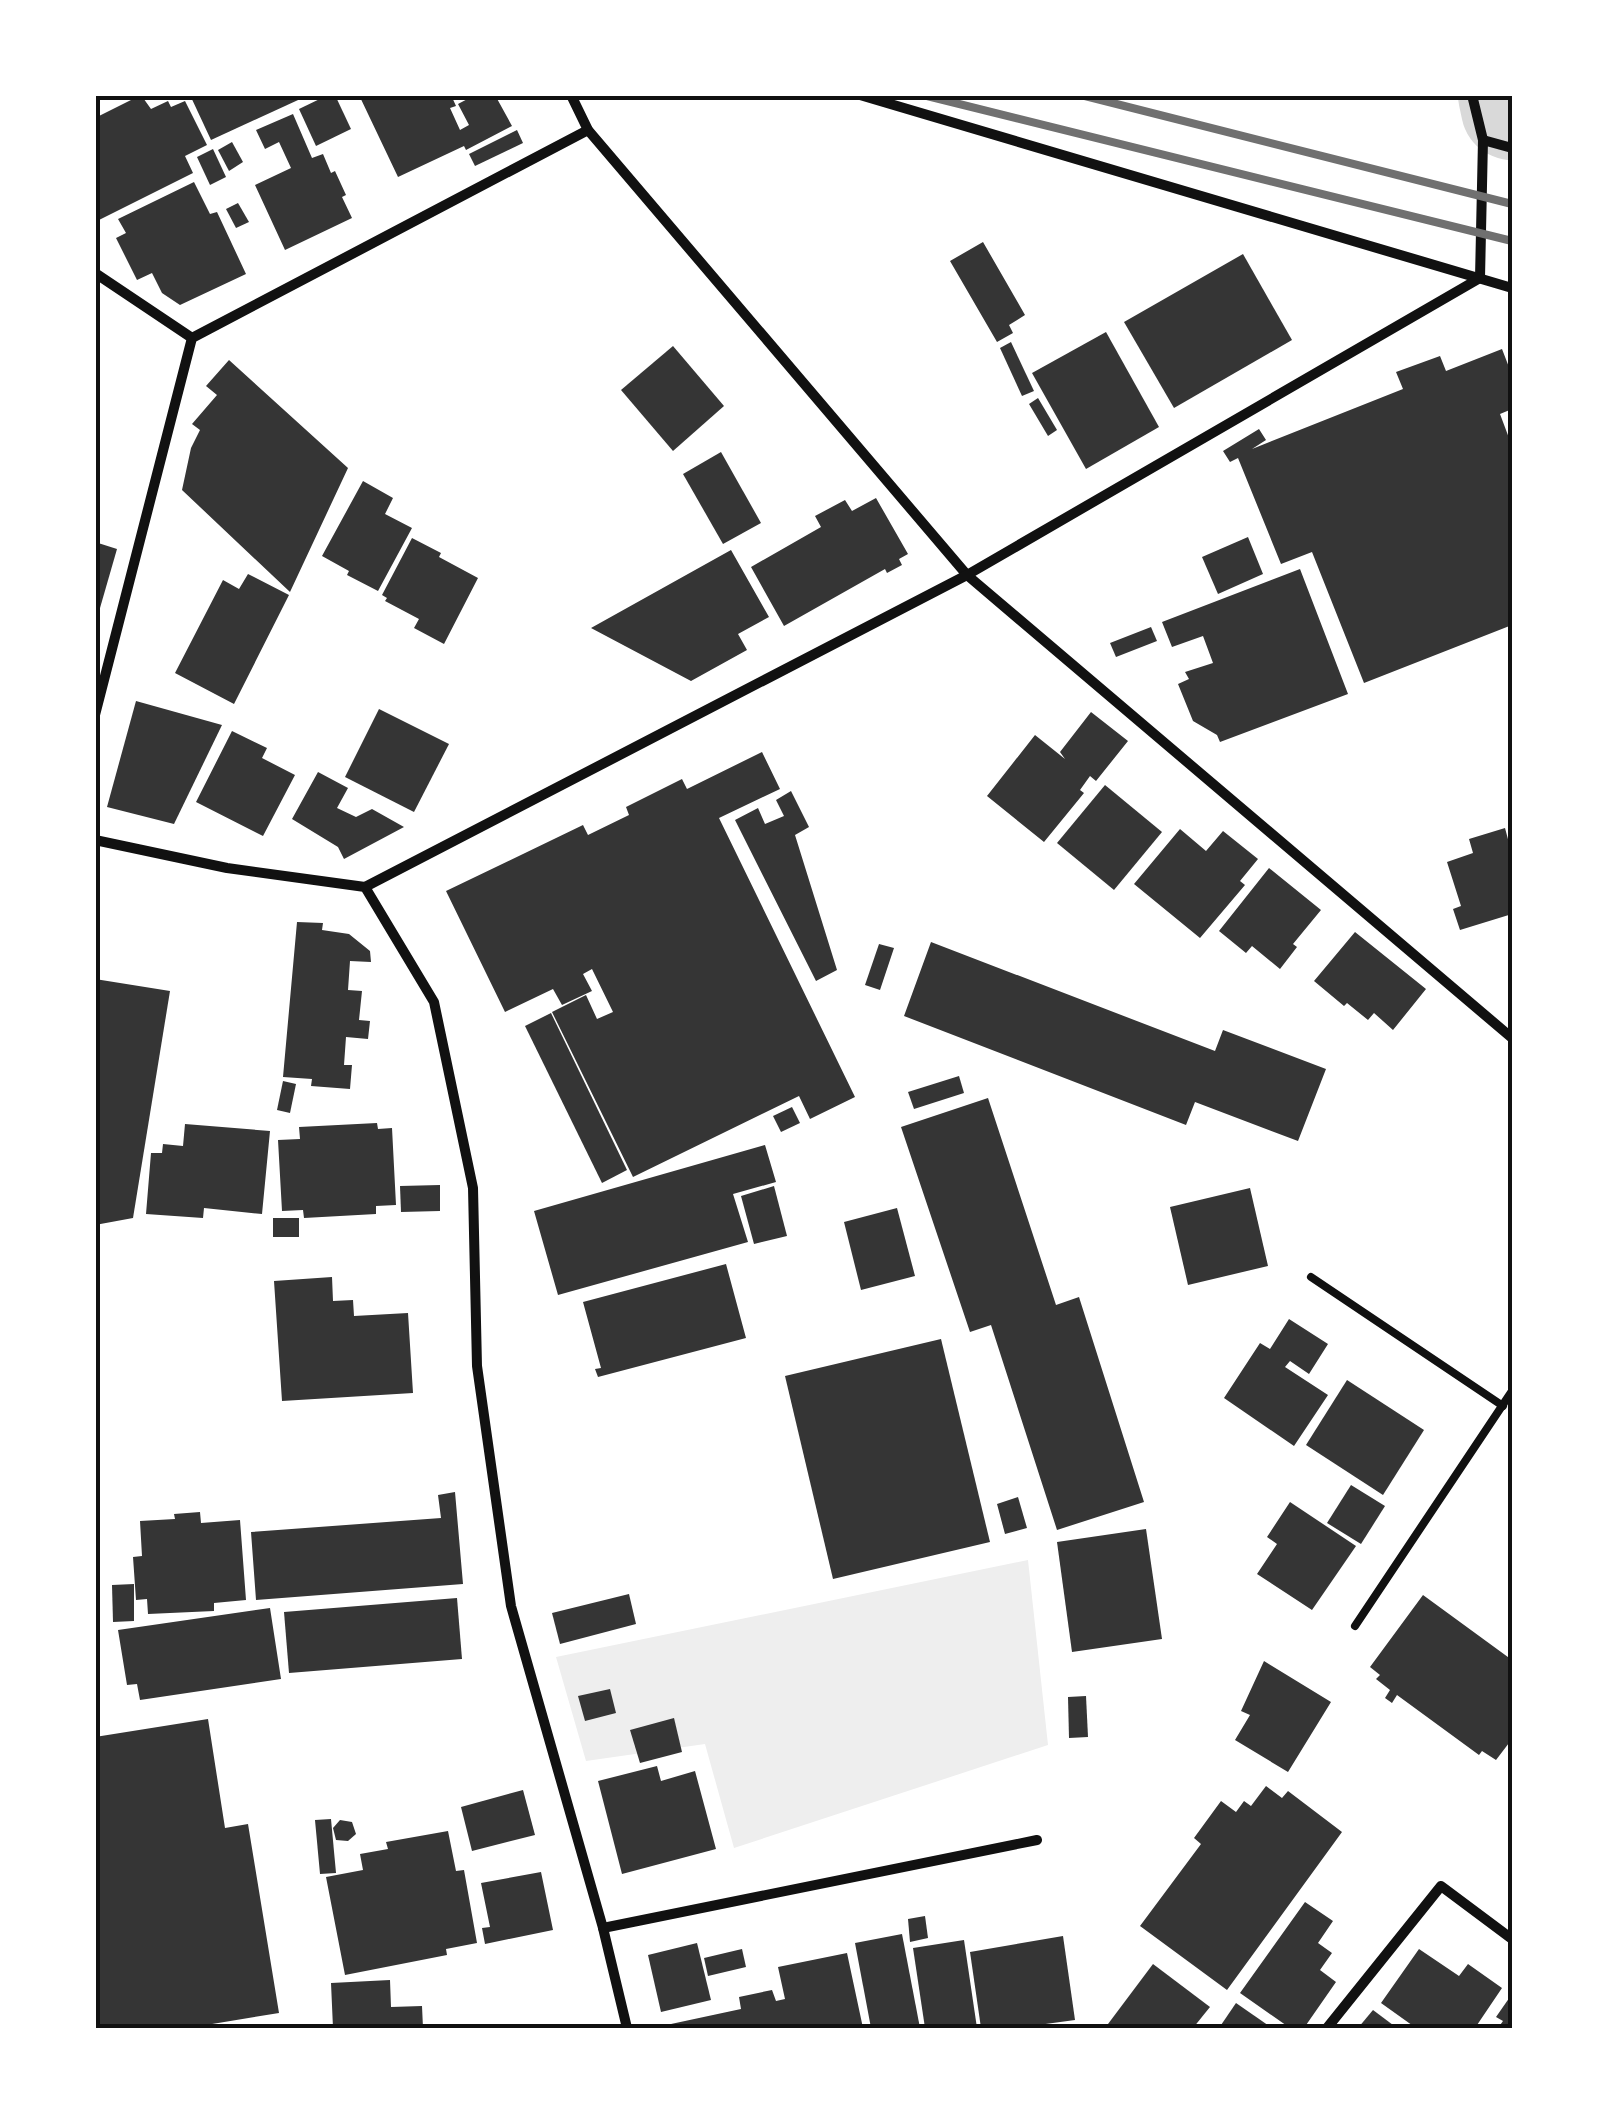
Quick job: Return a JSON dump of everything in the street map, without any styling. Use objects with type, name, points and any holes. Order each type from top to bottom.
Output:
[{"type":"street","points":[[571,95],[588,130],[967,576],[1512,1038]]},
{"type":"street","points":[[860,95],[1512,288]]},
{"type":"street","points":[[1472,95],[1482,140],[1480,278]]},
{"type":"street","points":[[95,715],[192,338],[588,130]]},
{"type":"street","points":[[1482,140],[1512,148]]},
{"type":"street","points":[[95,273],[192,338]]},
{"type":"street","points":[[95,840],[227,868],[365,888],[967,576],[1480,278]]},
{"type":"street","points":[[365,888],[434,1002],[473,1188],[477,1366],[511,1606],[603,1928],[627,2028]]},
{"type":"street","points":[[603,1928],[1037,1840]]},
{"type":"street","points":[[1327,2028],[1441,1886],[1512,1939]]},
{"type":"lane","points":[[1310,1277],[1503,1406]]},
{"type":"lane","points":[[1356,1626],[1512,1392]]},
{"type":"shaded area","points":[[1028,1560],[1048,1745],[734,1848],[705,1744],[586,1761],[556,1657]]},
{"type":"building","points":[[141,95],[151,109],[168,101],[171,107],[185,101],[207,145],[185,156],[193,173],[95,222],[95,118]]},
{"type":"building","points":[[190,95],[309,95],[211,140]]},
{"type":"building","points":[[335,95],[351,129],[316,146],[299,109]]},
{"type":"building","points":[[359,95],[451,95],[456,106],[450,108],[460,130],[469,125],[458,104],[475,95],[495,95],[512,126],[466,150],[464,146],[398,177]]},
{"type":"building","points":[[293,114],[312,158],[323,154],[331,173],[335,171],[352,218],[285,250],[255,185],[291,168],[279,142],[265,149],[256,130]]},
{"type":"building","points":[[517,130],[523,143],[475,166],[469,154]]},
{"type":"building","points":[[232,142],[243,162],[229,171],[218,150]]},
{"type":"building","points":[[213,149],[226,177],[210,185],[197,157]]},
{"type":"building","points":[[194,182],[210,214],[217,212],[246,274],[180,305],[162,293],[152,273],[137,280],[116,238],[126,233],[118,219]]},
{"type":"building","points":[[238,203],[249,222],[236,228],[226,209]]},
{"type":"building","points":[[983,242],[1025,315],[1009,325],[1013,333],[997,342],[950,261]]},
{"type":"building","points":[[1243,254],[1292,340],[1174,408],[1124,322]]},
{"type":"building","points":[[1106,332],[1159,427],[1086,469],[1032,373]]},
{"type":"building","points":[[1011,342],[1034,391],[1022,396],[1000,348]]},
{"type":"building","points":[[673,346],[724,406],[673,451],[621,390]]},
{"type":"building","points":[[1502,349],[1512,375],[1512,409],[1500,414],[1512,446],[1512,625],[1364,683],[1312,552],[1281,564],[1238,458],[1230,462],[1223,451],[1259,429],[1266,440],[1252,449],[1403,389],[1396,372],[1440,356],[1446,371]]},
{"type":"building","points":[[229,360],[348,468],[290,592],[182,490],[191,448],[200,430],[192,424],[217,395],[206,386]]},
{"type":"building","points":[[1038,398],[1057,430],[1048,436],[1029,404]]},
{"type":"building","points":[[721,452],[761,523],[723,544],[683,474]]},
{"type":"building","points":[[363,481],[393,498],[385,514],[412,528],[378,591],[322,556]]},
{"type":"building","points":[[876,498],[908,554],[899,559],[902,565],[887,573],[885,569],[784,626],[751,567],[821,527],[815,516],[845,500],[852,511]]},
{"type":"building","points":[[1248,537],[1263,574],[1218,594],[1202,557]]},
{"type":"building","points":[[412,538],[478,578],[444,644],[414,628],[419,619],[385,601],[387,598],[382,595]]},
{"type":"building","points":[[95,542],[117,549],[100,608],[95,606]]},
{"type":"building","points":[[731,550],[769,617],[738,634],[747,650],[691,681],[591,628]]},
{"type":"building","points":[[1300,569],[1348,694],[1220,742],[1217,735],[1193,721],[1178,684],[1189,679],[1185,672],[1213,663],[1203,636],[1172,647],[1162,622]]},
{"type":"building","points":[[248,574],[289,595],[234,704],[175,673],[223,580],[239,589]]},
{"type":"building","points":[[1151,627],[1157,641],[1116,657],[1110,643]]},
{"type":"building","points":[[136,701],[222,725],[174,824],[107,807]]},
{"type":"building","points":[[379,709],[449,744],[414,812],[345,777]]},
{"type":"building","points":[[1091,712],[1128,741],[1096,781],[1090,776],[1080,790],[1084,793],[1044,842],[987,796],[1035,735],[1065,759],[1060,752]]},
{"type":"building","points":[[232,731],[267,748],[262,758],[295,775],[263,836],[196,802]]},
{"type":"building","points":[[762,752],[780,789],[719,818],[855,1097],[810,1119],[799,1096],[633,1177],[552,1012],[586,995],[597,1019],[613,1012],[592,969],[583,974],[592,991],[562,1005],[553,989],[505,1012],[446,891],[583,825],[588,835],[629,815],[626,807],[682,779],[687,789]]},
{"type":"building","points":[[318,772],[348,788],[337,808],[356,817],[372,809],[404,827],[344,859],[338,847],[292,819]]},
{"type":"building","points":[[1105,785],[1162,832],[1114,890],[1057,843]]},
{"type":"building","points":[[791,791],[809,827],[795,835],[837,970],[816,981],[735,820],[758,808],[765,824],[784,816],[776,800]]},
{"type":"building","points":[[1505,828],[1509,843],[1512,842],[1512,914],[1460,930],[1453,909],[1461,906],[1447,862],[1473,853],[1469,839]]},
{"type":"building","points":[[1180,829],[1206,851],[1223,831],[1258,859],[1240,881],[1245,885],[1200,938],[1134,884]]},
{"type":"building","points":[[1269,868],[1321,910],[1293,944],[1297,947],[1280,969],[1252,946],[1246,953],[1219,931]]},
{"type":"building","points":[[297,922],[323,923],[322,930],[349,934],[370,951],[371,962],[350,961],[348,990],[362,991],[359,1020],[370,1021],[368,1039],[346,1037],[344,1065],[352,1065],[350,1089],[311,1086],[312,1079],[283,1077]]},
{"type":"building","points":[[1355,932],[1426,989],[1393,1030],[1374,1013],[1368,1020],[1347,1003],[1344,1006],[1314,981]]},
{"type":"building","points":[[931,942],[1215,1051],[1223,1030],[1326,1069],[1298,1141],[1195,1102],[1186,1125],[904,1016]]},
{"type":"building","points":[[879,944],[894,948],[880,990],[865,985]]},
{"type":"building","points":[[95,979],[170,991],[133,1218],[95,1225]]},
{"type":"building","points":[[551,1013],[627,1170],[602,1183],[525,1026]]},
{"type":"building","points":[[959,1076],[964,1093],[914,1109],[908,1092]]},
{"type":"building","points":[[283,1081],[296,1084],[290,1113],[277,1110]]},
{"type":"building","points":[[988,1098],[1056,1305],[1079,1297],[1144,1502],[1057,1530],[991,1325],[970,1332],[901,1127]]},
{"type":"building","points":[[792,1107],[800,1123],[781,1132],[773,1116]]},
{"type":"building","points":[[377,1123],[378,1129],[392,1128],[396,1205],[376,1206],[376,1214],[304,1218],[303,1210],[282,1211],[278,1140],[300,1139],[299,1127]]},
{"type":"building","points":[[185,1124],[270,1131],[262,1214],[204,1208],[203,1218],[146,1214],[151,1153],[162,1153],[163,1144],[183,1146]]},
{"type":"building","points":[[765,1145],[776,1182],[733,1194],[748,1242],[558,1295],[534,1211]]},
{"type":"building","points":[[440,1185],[440,1211],[401,1212],[400,1186]]},
{"type":"building","points":[[774,1186],[787,1236],[754,1244],[741,1196]]},
{"type":"building","points":[[1250,1188],[1268,1266],[1188,1285],[1170,1207]]},
{"type":"building","points":[[897,1208],[915,1276],[861,1290],[844,1222]]},
{"type":"building","points":[[273,1218],[299,1218],[299,1237],[273,1237]]},
{"type":"building","points":[[726,1264],[746,1338],[598,1377],[595,1369],[601,1368],[583,1302]]},
{"type":"building","points":[[332,1277],[333,1301],[353,1300],[354,1316],[408,1313],[413,1393],[282,1401],[274,1281]]},
{"type":"building","points":[[1289,1319],[1328,1344],[1309,1374],[1290,1361],[1285,1367],[1328,1395],[1294,1446],[1224,1398],[1260,1343],[1270,1349]]},
{"type":"building","points":[[941,1339],[990,1542],[833,1579],[785,1376]]},
{"type":"building","points":[[1347,1380],[1424,1430],[1383,1495],[1306,1445]]},
{"type":"building","points":[[1351,1485],[1385,1506],[1361,1544],[1327,1523]]},
{"type":"building","points":[[455,1492],[463,1584],[256,1600],[251,1532],[441,1518],[438,1495]]},
{"type":"building","points":[[1018,1497],[1027,1528],[1005,1534],[997,1504]]},
{"type":"building","points":[[1290,1502],[1356,1546],[1312,1610],[1257,1574],[1277,1544],[1267,1537]]},
{"type":"building","points":[[200,1512],[201,1523],[240,1520],[246,1600],[214,1603],[214,1611],[148,1614],[147,1599],[136,1600],[133,1557],[142,1556],[140,1521],[175,1519],[174,1514]]},
{"type":"building","points":[[1146,1529],[1162,1639],[1072,1652],[1057,1542]]},
{"type":"building","points":[[134,1584],[134,1621],[113,1622],[112,1585]]},
{"type":"building","points":[[629,1594],[636,1624],[560,1644],[552,1613]]},
{"type":"building","points":[[1423,1595],[1512,1660],[1512,1739],[1496,1760],[1482,1751],[1479,1755],[1397,1695],[1392,1703],[1385,1698],[1390,1690],[1376,1679],[1380,1675],[1370,1667]]},
{"type":"building","points":[[457,1598],[462,1659],[289,1673],[284,1612]]},
{"type":"building","points":[[270,1608],[281,1679],[140,1700],[137,1684],[127,1685],[118,1630]]},
{"type":"building","points":[[1264,1661],[1331,1702],[1288,1772],[1235,1740],[1250,1715],[1241,1711]]},
{"type":"building","points":[[610,1689],[616,1713],[585,1721],[578,1696]]},
{"type":"building","points":[[1086,1696],[1088,1737],[1069,1738],[1068,1697]]},
{"type":"building","points":[[674,1718],[682,1752],[640,1763],[630,1730]]},
{"type":"building","points":[[208,1719],[225,1828],[248,1824],[279,2013],[188,2028],[95,2028],[95,1737]]},
{"type":"building","points":[[657,1766],[661,1781],[695,1771],[716,1849],[622,1874],[598,1781]]},
{"type":"building","points":[[1266,1786],[1282,1798],[1288,1791],[1342,1832],[1227,1990],[1140,1926],[1201,1844],[1194,1838],[1221,1801],[1236,1812],[1244,1801],[1251,1806]]},
{"type":"building","points":[[523,1790],[535,1835],[472,1851],[461,1807]]},
{"type":"building","points":[[331,1819],[336,1873],[320,1874],[315,1820]]},
{"type":"building","points":[[340,1820],[352,1822],[356,1834],[348,1841],[336,1840],[333,1828]]},
{"type":"building","points":[[448,1831],[456,1871],[464,1870],[477,1943],[446,1949],[447,1955],[345,1975],[326,1877],[363,1870],[360,1854],[388,1849],[386,1842]]},
{"type":"building","points":[[541,1872],[553,1930],[485,1944],[482,1928],[490,1927],[481,1883]]},
{"type":"building","points":[[1305,1902],[1333,1921],[1318,1943],[1332,1953],[1320,1970],[1336,1982],[1304,2028],[1290,2028],[1240,1993]]},
{"type":"building","points":[[925,1916],[928,1938],[910,1942],[908,1919]]},
{"type":"building","points":[[902,1934],[920,2028],[871,2028],[855,1943]]},
{"type":"building","points":[[1063,1936],[1075,2020],[981,2028],[970,1952]]},
{"type":"building","points":[[964,1940],[977,2028],[925,2028],[913,1948]]},
{"type":"building","points":[[697,1943],[711,2000],[661,2012],[648,1955]]},
{"type":"building","points":[[742,1949],[746,1967],[708,1976],[704,1958]]},
{"type":"building","points":[[1419,1949],[1459,1976],[1468,1964],[1502,1988],[1475,2028],[1416,2028],[1381,2003]]},
{"type":"building","points":[[847,1953],[863,2028],[672,2028],[671,2024],[741,2009],[739,1997],[772,1990],[776,2001],[785,1999],[778,1967]]},
{"type":"building","points":[[1153,1964],[1210,2007],[1193,2028],[1105,2028]]},
{"type":"building","points":[[390,1980],[391,2007],[422,2006],[423,2028],[333,2028],[331,1983]]},
{"type":"building","points":[[1512,1994],[1512,2028],[1498,2028],[1503,2021],[1496,2017]]},
{"type":"building","points":[[1236,2003],[1272,2028],[1219,2028]]},
{"type":"building","points":[[1373,2010],[1397,2028],[1358,2028]]},
{"type":"waterway","points":[[1509,95],[1512,109]]},
{"type":"railway","points":[[923,95],[1512,241]]},
{"type":"railway","points":[[1081,95],[1512,204]]}]
